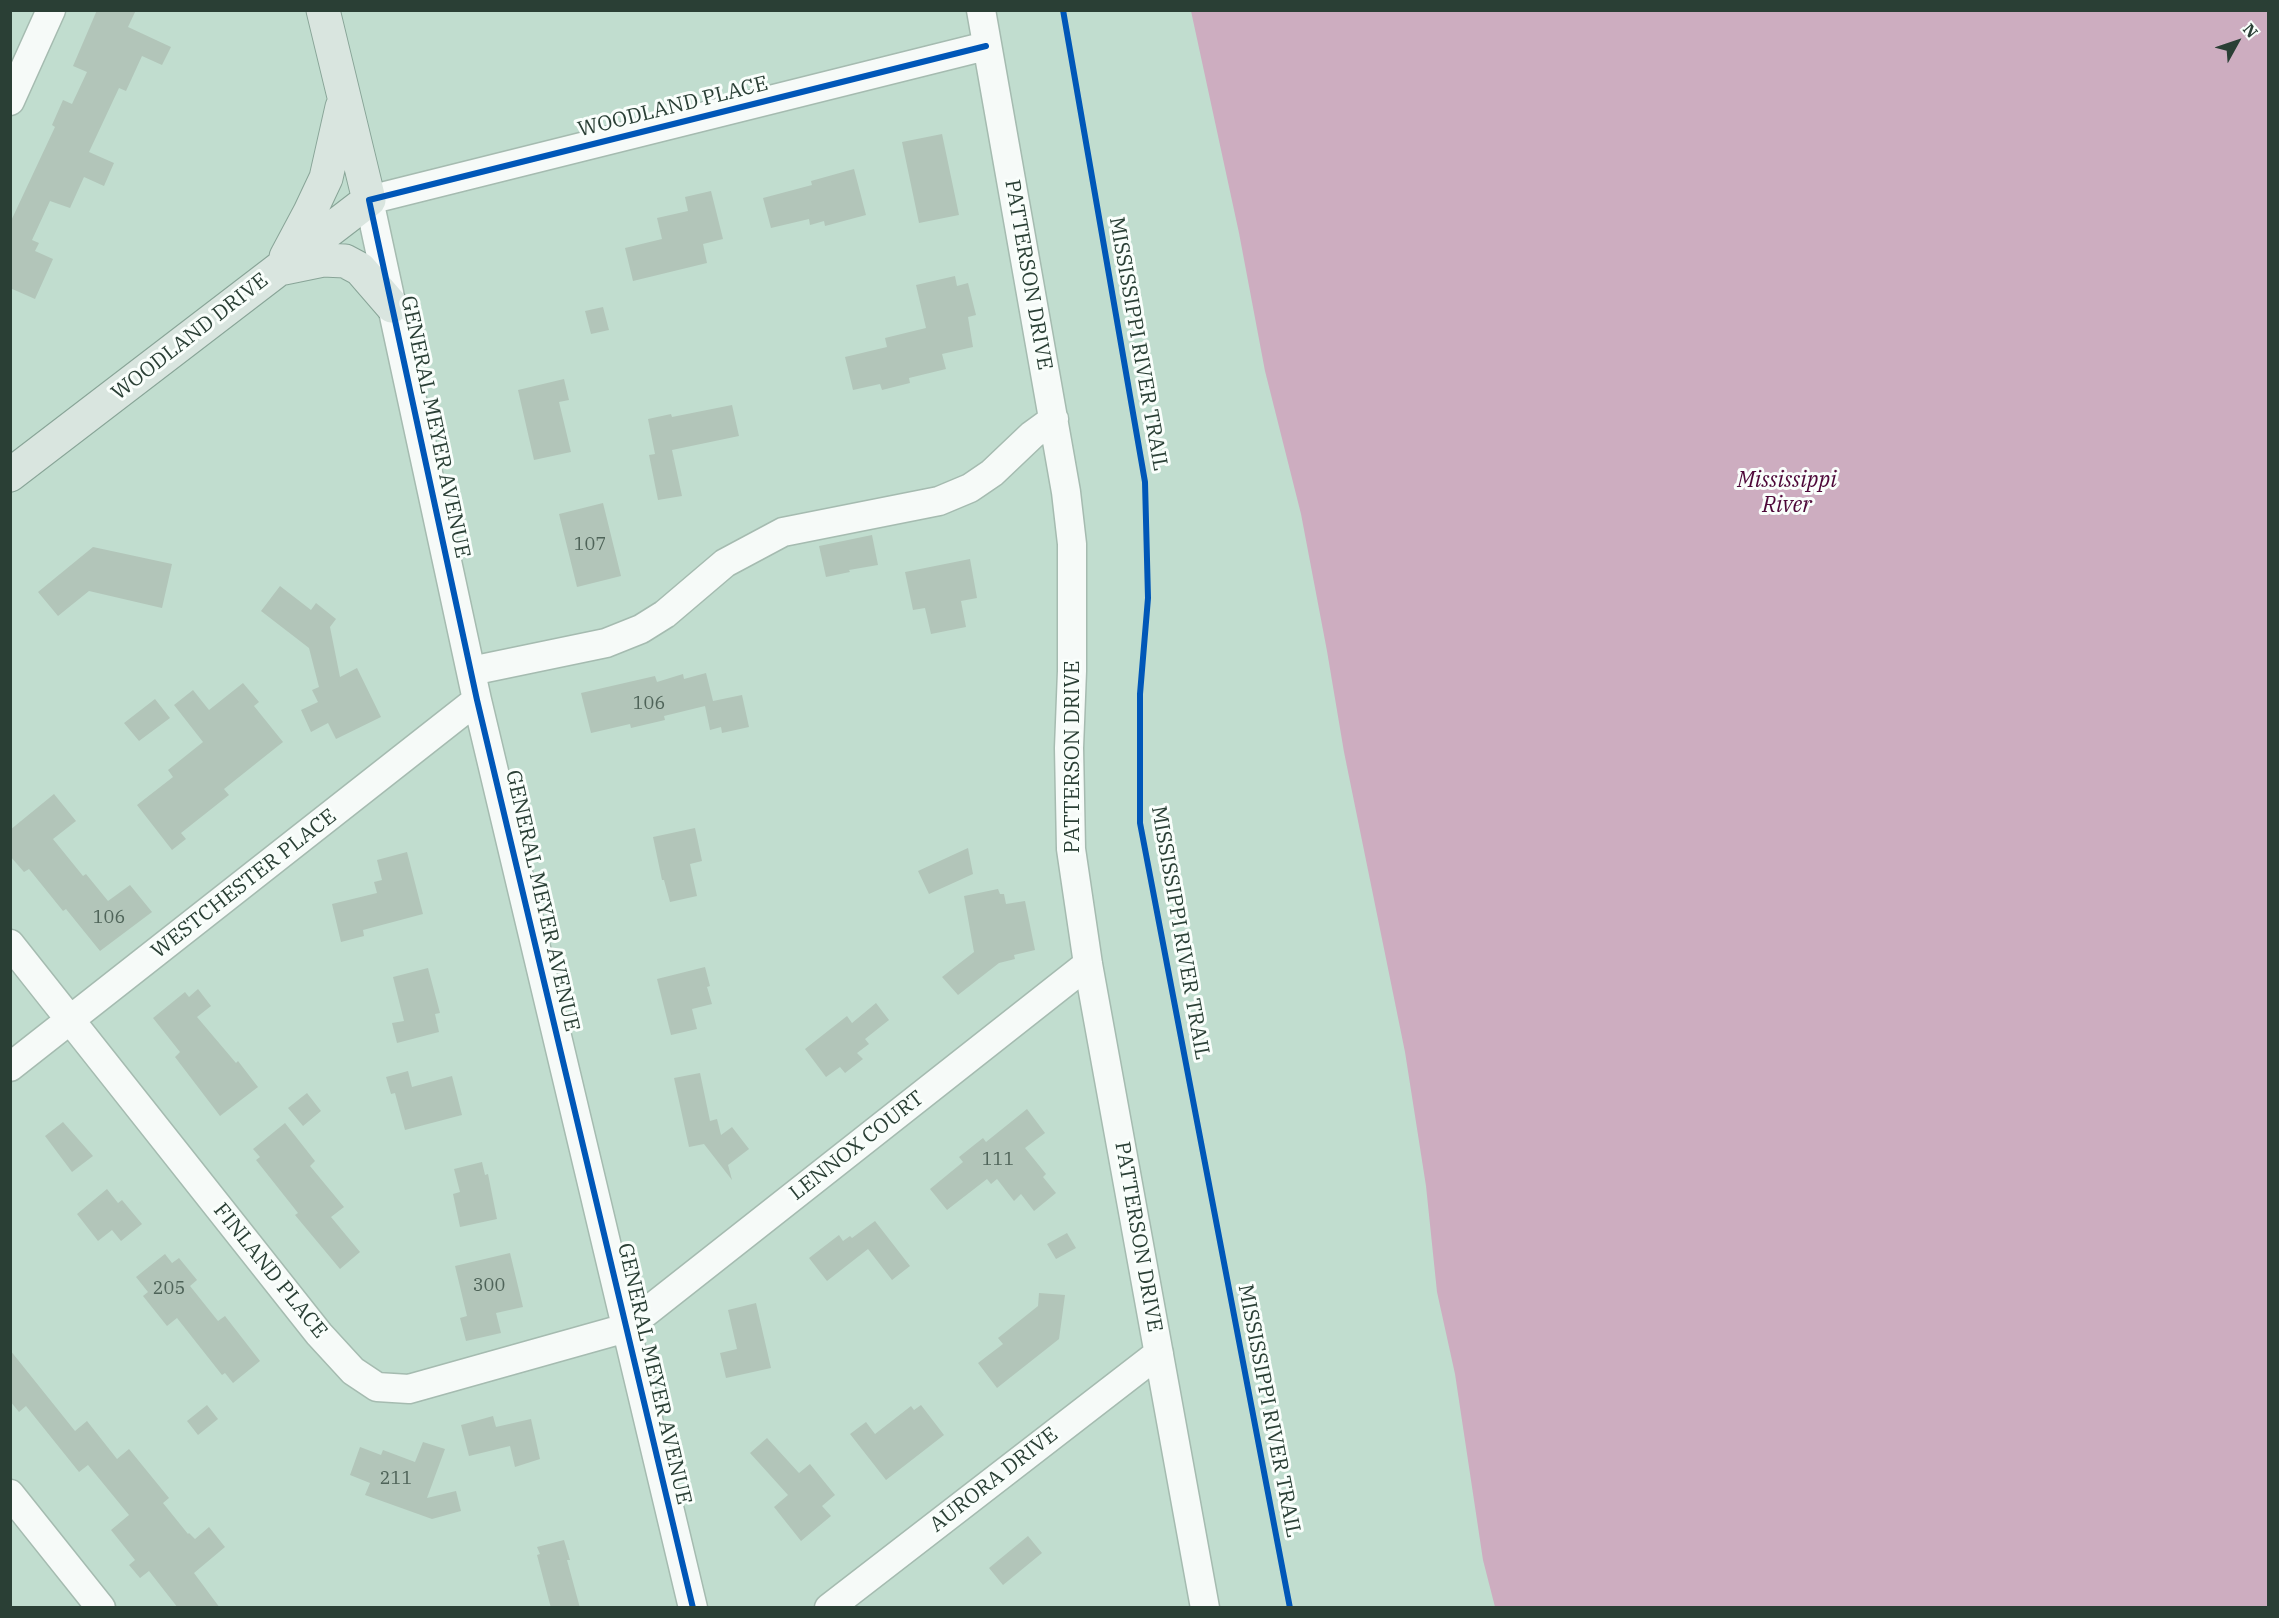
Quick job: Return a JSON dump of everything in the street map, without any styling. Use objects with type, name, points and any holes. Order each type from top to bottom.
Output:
[{"type":"main road","name":"GENERAL MEYER AVENUE","points":[[323,10],[369,200]]},
{"type":"main road","points":[[279,269],[326,178],[344,98]]},
{"type":"main road","name":"WOODLAND DRIVE","points":[[10,475],[369,200]]},
{"type":"main road","points":[[279,269],[323,260],[345,261],[360,269],[392,306]]},
{"type":"street","points":[[10,101],[51,10]]},
{"type":"street","name":"PATTERSON DRIVE","points":[[981,10],[1054,419],[1072,544],[1072,671],[1068,793],[1071,849],[1088,964],[1205,1608]]},
{"type":"street","name":"WOODLAND PLACE","points":[[369,200],[986,46]]},
{"type":"street","name":"GENERAL MEYER AVENUE","points":[[369,200],[477,700],[693,1608]]},
{"type":"street","points":[[471,671],[606,643],[641,629],[665,615],[725,563],[751,547],[783,532],[939,501],[970,488],[992,473],[1032,435],[1054,419]]},
{"type":"street","name":"WESTCHESTER PLACE","points":[[10,1067],[477,700]]},
{"type":"street","name":"FINLAND PLACE","points":[[10,944],[319,1334],[353,1371],[377,1388],[410,1389],[626,1328]]},
{"type":"street","name":"LENNOX COURT","points":[[626,1328],[1088,964]]},
{"type":"street","name":"AURORA DRIVE","points":[[829,1608],[1159,1353]]},
{"type":"street","points":[[10,1494],[101,1608]]},
{"type":"water","name":"Mississippi River","points":[[1191,11],[2268,11],[2268,1607],[1495,1607],[1483,1560],[1455,1374],[1437,1292],[1426,1186],[1405,1052],[1344,752],[1301,514],[1265,371],[1239,233]]},
{"type":"building","points":[[97,10],[136,10],[128,27],[171,47],[162,65],[142,56],[126,91],[119,88],[89,152],[114,163],[104,186],[84,177],[70,208],[50,201],[32,240],[39,243],[35,251],[53,259],[35,299],[10,288],[10,223],[55,127],[52,125],[63,100],[72,104],[87,72],[73,66]]},
{"type":"building","points":[[942,134],[959,215],[919,223],[902,142]]},
{"type":"building","points":[[854,169],[866,215],[825,226],[824,221],[810,225],[809,219],[771,228],[763,198],[812,185],[811,181]]},
{"type":"building","points":[[711,191],[723,239],[703,244],[707,263],[633,281],[625,248],[662,239],[657,218],[688,211],[685,197]]},
{"type":"building","points":[[955,276],[957,286],[968,283],[976,315],[968,317],[973,347],[942,354],[946,369],[909,378],[910,383],[882,390],[880,384],[853,390],[845,357],[887,347],[885,338],[926,328],[916,285]]},
{"type":"building","points":[[603,307],[609,330],[591,334],[585,311]]},
{"type":"building","points":[[564,379],[569,400],[559,402],[571,452],[534,460],[518,390]]},
{"type":"building","points":[[732,405],[739,436],[672,450],[682,496],[658,500],[649,455],[655,454],[648,419],[671,414],[672,417]]},
{"type":"building","points":[[603,503],[621,576],[577,587],[559,514]]},
{"type":"building","points":[[872,535],[878,565],[826,577],[819,546]]},
{"type":"building","points":[[93,547],[172,564],[162,608],[89,591],[58,616],[38,592]]},
{"type":"building","points":[[970,559],[977,598],[961,601],[966,627],[931,634],[925,608],[913,610],[905,572]]},
{"type":"building","points":[[280,586],[311,610],[316,603],[336,619],[330,627],[340,677],[357,668],[381,717],[336,739],[328,723],[311,732],[301,710],[318,702],[312,690],[319,687],[309,648],[261,611]]},
{"type":"building","points":[[706,673],[713,701],[742,695],[749,727],[722,733],[721,727],[710,730],[705,706],[664,716],[665,720],[631,728],[630,724],[591,733],[581,693],[655,676],[657,682],[683,674],[684,679]]},
{"type":"building","points":[[243,683],[259,702],[254,706],[283,742],[224,789],[229,795],[181,833],[186,839],[172,850],[137,805],[173,777],[168,770],[203,742],[174,705],[193,690],[209,710]]},
{"type":"building","points":[[155,699],[170,718],[139,741],[124,723]]},
{"type":"building","points":[[54,794],[76,821],[53,839],[83,876],[86,874],[108,901],[130,885],[152,912],[100,951],[29,869],[24,872],[10,856],[10,830]]},
{"type":"building","points":[[695,828],[702,861],[690,864],[697,896],[670,902],[664,880],[662,880],[653,837]]},
{"type":"building","points":[[968,848],[973,874],[929,894],[918,871]]},
{"type":"building","points":[[407,852],[423,914],[363,930],[364,936],[341,942],[332,904],[377,893],[374,882],[382,880],[377,860]]},
{"type":"building","points":[[998,889],[1000,894],[1004,894],[1006,904],[1025,901],[1035,950],[1014,955],[1015,959],[999,963],[958,995],[942,977],[974,952],[964,896]]},
{"type":"building","points":[[705,967],[712,1004],[692,1009],[697,1029],[671,1035],[657,979]]},
{"type":"building","points":[[428,968],[440,1013],[435,1014],[439,1032],[397,1043],[392,1023],[404,1021],[393,977]]},
{"type":"building","points":[[198,989],[211,1006],[197,1017],[236,1063],[238,1061],[258,1087],[220,1116],[175,1057],[180,1052],[153,1018],[185,992],[189,997]]},
{"type":"building","points":[[876,1003],[889,1020],[865,1039],[869,1044],[857,1053],[863,1059],[845,1073],[840,1067],[826,1077],[805,1049],[847,1016],[852,1023]]},
{"type":"building","points":[[408,1071],[412,1087],[452,1076],[462,1115],[405,1130],[395,1093],[391,1094],[386,1077]]},
{"type":"building","points":[[700,1073],[710,1121],[717,1119],[721,1135],[732,1127],[749,1149],[728,1165],[732,1180],[704,1144],[689,1147],[674,1078]]},
{"type":"building","points":[[307,1093],[321,1111],[303,1126],[288,1108]]},
{"type":"building","points":[[1027,1109],[1045,1133],[1025,1148],[1046,1174],[1043,1177],[1056,1193],[1034,1211],[1021,1194],[1014,1201],[997,1179],[991,1184],[987,1179],[947,1210],[930,1189],[963,1162],[959,1157],[983,1138],[986,1142]]},
{"type":"building","points":[[63,1122],[93,1156],[72,1172],[45,1136]]},
{"type":"building","points":[[285,1123],[315,1161],[310,1166],[344,1207],[331,1217],[360,1252],[340,1269],[295,1215],[298,1213],[256,1160],[260,1157],[253,1149]]},
{"type":"building","points":[[482,1162],[485,1175],[488,1174],[497,1219],[460,1227],[453,1194],[460,1192],[454,1169]]},
{"type":"building","points":[[107,1189],[118,1203],[122,1200],[142,1224],[121,1241],[112,1230],[98,1241],[77,1214]]},
{"type":"building","points":[[875,1221],[910,1266],[892,1280],[868,1249],[827,1281],[809,1258],[839,1235],[843,1241],[850,1236],[852,1238]]},
{"type":"building","points":[[1067,1233],[1076,1248],[1056,1259],[1047,1244]]},
{"type":"building","points":[[510,1253],[523,1307],[496,1313],[501,1333],[466,1341],[460,1318],[467,1316],[455,1266]]},
{"type":"building","points":[[165,1254],[172,1263],[179,1258],[197,1280],[190,1286],[218,1321],[225,1316],[260,1361],[233,1383],[225,1373],[222,1375],[177,1318],[167,1326],[143,1296],[148,1292],[136,1277]]},
{"type":"building","points":[[1039,1293],[1065,1295],[1059,1339],[997,1388],[978,1363],[1003,1344],[998,1338],[1038,1306]]},
{"type":"building","points":[[756,1303],[771,1368],[726,1378],[720,1353],[737,1349],[728,1310]]},
{"type":"building","points":[[10,1350],[75,1431],[87,1421],[117,1459],[129,1449],[169,1498],[163,1503],[188,1534],[195,1539],[209,1527],[225,1547],[194,1573],[220,1608],[178,1608],[149,1571],[140,1578],[129,1565],[135,1560],[111,1530],[129,1515],[88,1465],[79,1472],[26,1406],[19,1412],[10,1401]]},
{"type":"building","points":[[207,1405],[218,1419],[198,1435],[187,1421]]},
{"type":"building","points":[[921,1405],[944,1435],[886,1480],[850,1434],[866,1422],[875,1434],[911,1406],[914,1410]]},
{"type":"building","points":[[493,1416],[496,1427],[531,1419],[540,1459],[515,1467],[510,1446],[469,1456],[461,1425]]},
{"type":"building","points":[[767,1438],[799,1473],[810,1464],[835,1495],[822,1506],[831,1516],[801,1541],[774,1507],[788,1495],[750,1453]]},
{"type":"building","points":[[423,1442],[445,1449],[427,1498],[456,1491],[461,1511],[432,1519],[365,1495],[370,1483],[350,1475],[360,1447],[381,1455],[383,1450],[415,1462]]},
{"type":"building","points":[[1028,1536],[1042,1553],[1003,1585],[989,1568]]},
{"type":"building","points":[[564,1540],[580,1608],[551,1608],[537,1555],[540,1554],[537,1547]]},
{"type":"cycle path","name":"MISSISSIPPI RIVER TRAIL","points":[[1063,10],[1145,482],[1148,598],[1140,694],[1140,823],[1290,1608]]},
{"type":"cycle path","points":[[693,1608],[477,700],[369,200],[986,46]]}]
